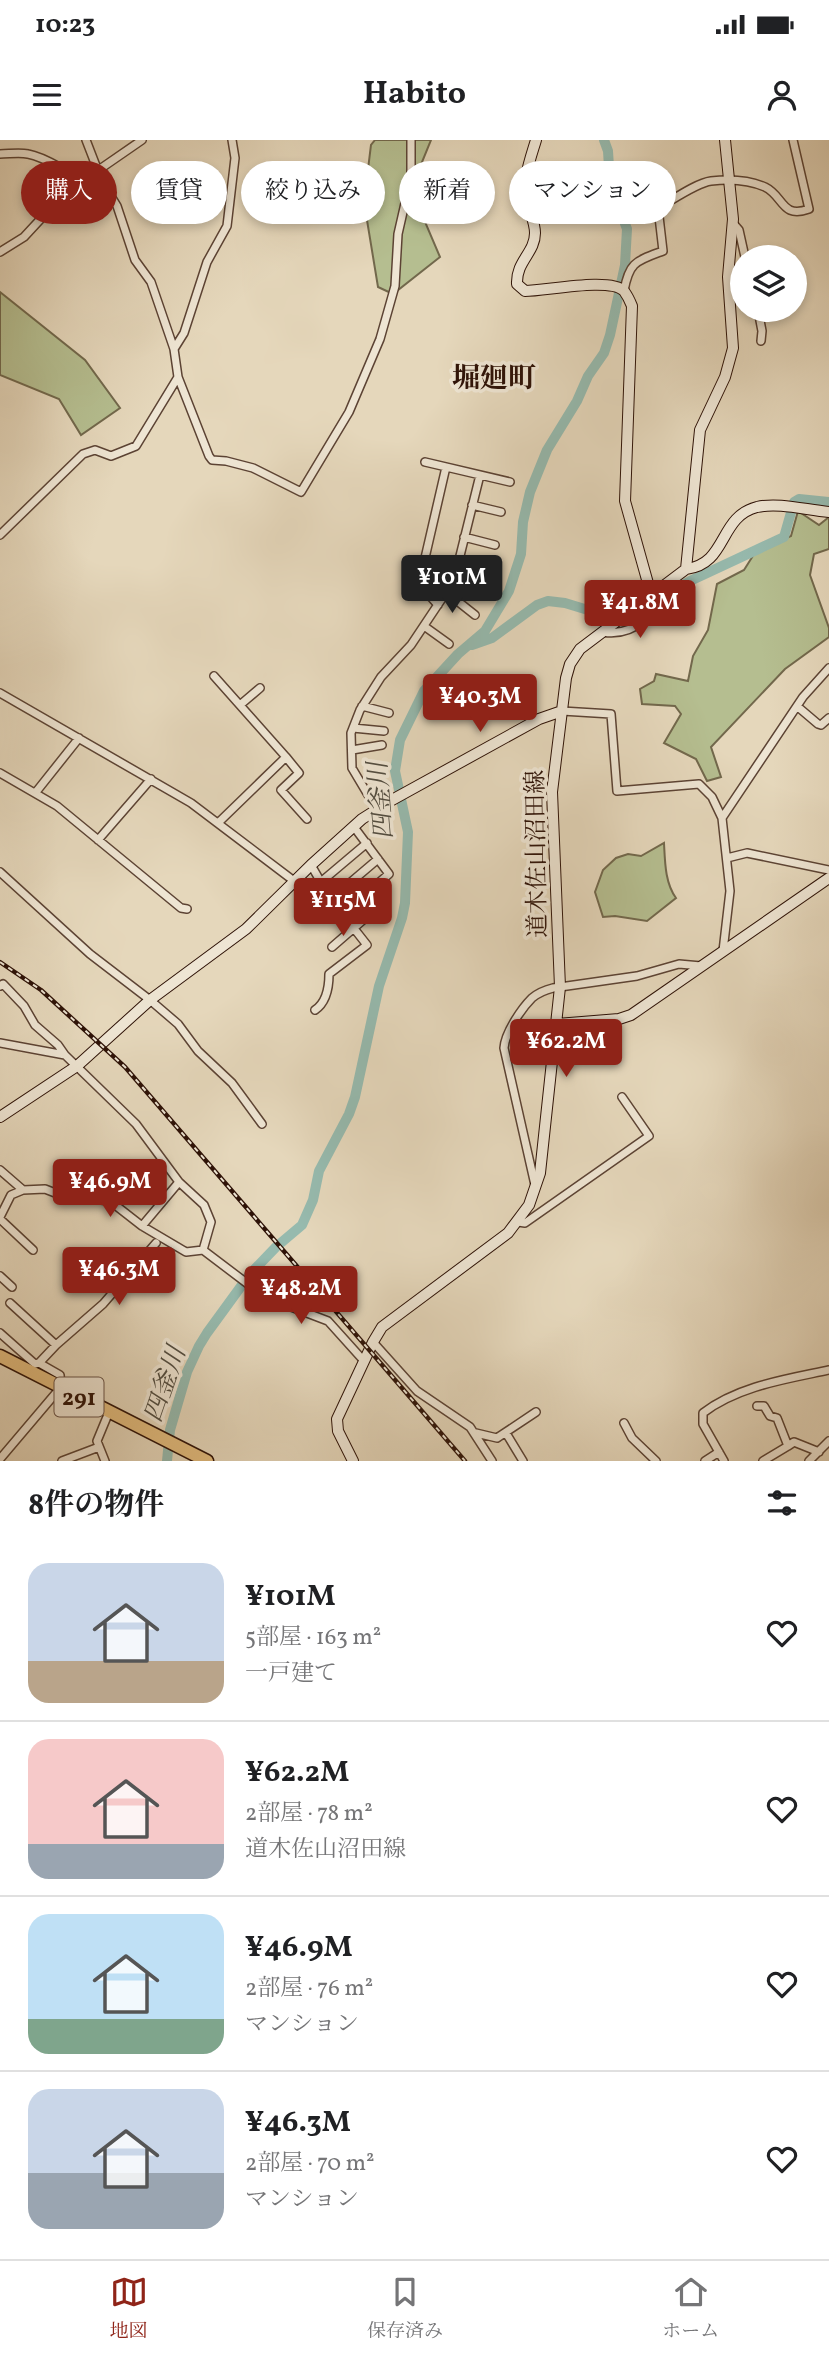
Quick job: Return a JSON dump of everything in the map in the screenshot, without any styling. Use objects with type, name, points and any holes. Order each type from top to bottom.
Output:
[{"type":"highway","name":"291","points":[[0,1356],[207,1461]]},
{"type":"street","points":[[86,140],[94,161]]},
{"type":"street","points":[[114,161],[142,140]]},
{"type":"street","points":[[174,349],[184,333],[207,262],[227,226],[235,158],[232,140]]},
{"type":"street","points":[[117,206],[135,260],[151,282],[174,349],[178,377],[212,460],[253,468],[301,492],[349,412],[380,339],[395,286],[398,234],[411,177],[411,140]]},
{"type":"street","points":[[536,140],[525,180],[526,198],[535,233],[532,247],[517,272],[517,284],[525,291],[616,286],[624,291],[632,306],[625,501],[650,596],[647,619],[637,626],[611,633],[602,632]]},
{"type":"street","points":[[686,569],[700,430],[726,377],[733,348],[728,277],[733,223],[725,140]]},
{"type":"street","points":[[624,291],[627,272],[636,263],[663,251],[658,208],[708,182],[730,181],[764,187],[786,208],[796,213],[809,209],[793,140]]},
{"type":"street","points":[[0,155],[23,153],[46,161]]},
{"type":"street","points":[[733,223],[739,230],[742,245]]},
{"type":"street","points":[[0,252],[24,237],[36,224]]},
{"type":"street","points":[[760,322],[761,341]]},
{"type":"street","points":[[0,535],[81,455],[95,450],[111,456],[136,446],[178,377]]},
{"type":"street","points":[[425,461],[510,482]]},
{"type":"street","points":[[438,605],[419,584],[446,467]]},
{"type":"street","points":[[376,810],[352,768],[353,728],[362,706],[381,677],[411,645],[446,592],[456,568],[480,475]]},
{"type":"street","points":[[472,505],[501,512]]},
{"type":"street","name":"道木佐山沼田線","points":[[353,1461],[338,1431],[337,1419],[373,1342],[388,1321],[508,1233],[529,1205],[536,1189],[560,987],[552,792],[570,664],[580,649],[624,615],[686,569],[696,568],[712,558],[733,522],[750,509],[767,506],[829,512]]},
{"type":"street","points":[[464,537],[495,545]]},
{"type":"street","points":[[456,568],[489,575]]},
{"type":"street","points":[[446,592],[475,615]]},
{"type":"street","points":[[424,626],[449,644]]},
{"type":"street","points":[[722,818],[798,707],[829,667]]},
{"type":"street","points":[[214,676],[299,773],[281,790],[307,819]]},
{"type":"street","points":[[240,705],[260,688]]},
{"type":"street","points":[[0,693],[191,803],[294,881]]},
{"type":"street","points":[[362,706],[389,713]]},
{"type":"street","points":[[798,707],[818,724],[821,725],[829,718]]},
{"type":"street","points":[[0,1117],[77,1066],[150,999],[244,931],[311,864],[376,810],[548,715],[562,711],[611,714],[617,791],[699,784],[712,797],[722,818],[730,900],[723,951]]},
{"type":"street","points":[[353,728],[384,731]]},
{"type":"street","points":[[36,792],[79,738]]},
{"type":"street","points":[[352,750],[383,745]]},
{"type":"street","points":[[218,823],[285,757]]},
{"type":"street","points":[[0,774],[57,806],[181,908],[187,909]]},
{"type":"street","points":[[98,841],[151,779]]},
{"type":"street","points":[[342,914],[389,874],[354,827]]},
{"type":"street","points":[[322,881],[367,843]]},
{"type":"street","points":[[727,858],[753,854],[829,870]]},
{"type":"street","points":[[331,899],[378,859]]},
{"type":"street","points":[[311,864],[331,899],[367,945],[329,974],[329,988],[320,1007],[315,1010]]},
{"type":"street","points":[[0,872],[90,954],[150,999],[178,1024],[198,1051],[232,1083],[262,1124]]},
{"type":"street","points":[[557,1024],[631,1015],[829,878]]},
{"type":"street","points":[[332,947],[378,906]]},
{"type":"street","points":[[536,1189],[504,1048],[505,1039],[533,997],[542,991],[637,976],[679,964],[701,966]]},
{"type":"street","points":[[0,986],[3,984],[24,1006],[36,1025],[136,1124],[179,1182],[204,1205],[211,1222],[203,1250],[197,1253],[186,1252],[142,1226],[110,1201],[63,1196],[45,1189],[23,1190],[11,1195],[0,1218],[33,1250]]},
{"type":"street","points":[[0,1043],[65,1055]]},
{"type":"street","points":[[518,1222],[525,1223],[649,1136],[622,1097]]},
{"type":"street","points":[[0,1170],[23,1190]]},
{"type":"street","points":[[142,1226],[179,1182]]},
{"type":"street","points":[[39,1363],[103,1304],[156,1243]]},
{"type":"street","points":[[203,1250],[265,1297],[328,1321],[364,1361]]},
{"type":"street","points":[[0,1276],[12,1287]]},
{"type":"street","points":[[10,1303],[56,1345]]},
{"type":"street","points":[[0,1333],[35,1364],[39,1363],[60,1375],[61,1387],[0,1459]]},
{"type":"street","points":[[373,1342],[407,1382],[461,1419],[475,1432],[492,1461]]},
{"type":"street","points":[[724,1461],[703,1424],[703,1413],[762,1386],[829,1370]]},
{"type":"street","points":[[757,1406],[764,1406],[770,1416],[777,1418],[788,1446]]},
{"type":"street","points":[[105,1461],[99,1447],[100,1431],[109,1412]]},
{"type":"street","points":[[475,1432],[497,1438],[536,1412]]},
{"type":"street","points":[[624,1423],[632,1438],[656,1461]]},
{"type":"street","points":[[506,1433],[523,1461]]},
{"type":"street","points":[[808,1461],[829,1441]]},
{"type":"street","points":[[763,1461],[794,1442],[819,1451]]},
{"type":"street","points":[[62,1461],[99,1447]]},
{"type":"street","points":[[705,1461],[719,1452]]},
{"type":"green space","points":[[375,140],[431,140],[422,161],[399,161],[399,224],[426,224],[440,257],[393,294],[378,287],[368,224],[385,224],[385,161],[369,161],[371,145]]},
{"type":"green space","points":[[0,292],[85,360],[120,408],[81,435],[59,399],[0,375]]},
{"type":"green space","points":[[798,511],[819,525],[829,517],[829,549],[814,554],[810,575],[829,628],[829,637],[785,669],[711,747],[721,777],[707,781],[696,759],[664,743],[681,714],[675,706],[642,704],[640,689],[654,681],[656,674],[688,681],[693,656],[708,630],[717,584],[744,570],[756,551],[791,536]]},
{"type":"green space","points":[[664,843],[668,879],[676,898],[647,921],[603,917],[595,892],[603,870],[616,858],[628,854],[641,856]]},
{"type":"waterway","name":"四釜川","points":[[167,1461],[170,1430],[187,1372],[199,1346],[250,1274],[302,1225],[313,1200],[319,1171],[355,1097],[379,986],[405,903],[408,832],[395,771],[400,740],[424,691],[458,654],[485,631],[509,591],[521,554],[523,522],[530,492],[547,450],[577,401],[588,376],[604,353],[610,335],[625,265],[627,229],[610,183],[608,151],[604,140]]},
{"type":"waterway","points":[[472,645],[492,638],[537,605],[548,601],[565,603],[624,621],[690,581],[784,537],[794,502],[799,499],[829,502]]},
{"type":"railway","points":[[0,962],[41,990],[125,1067],[465,1461]]},
{"type":"district","name":"堀廻町","points":[[494,377]]}]
